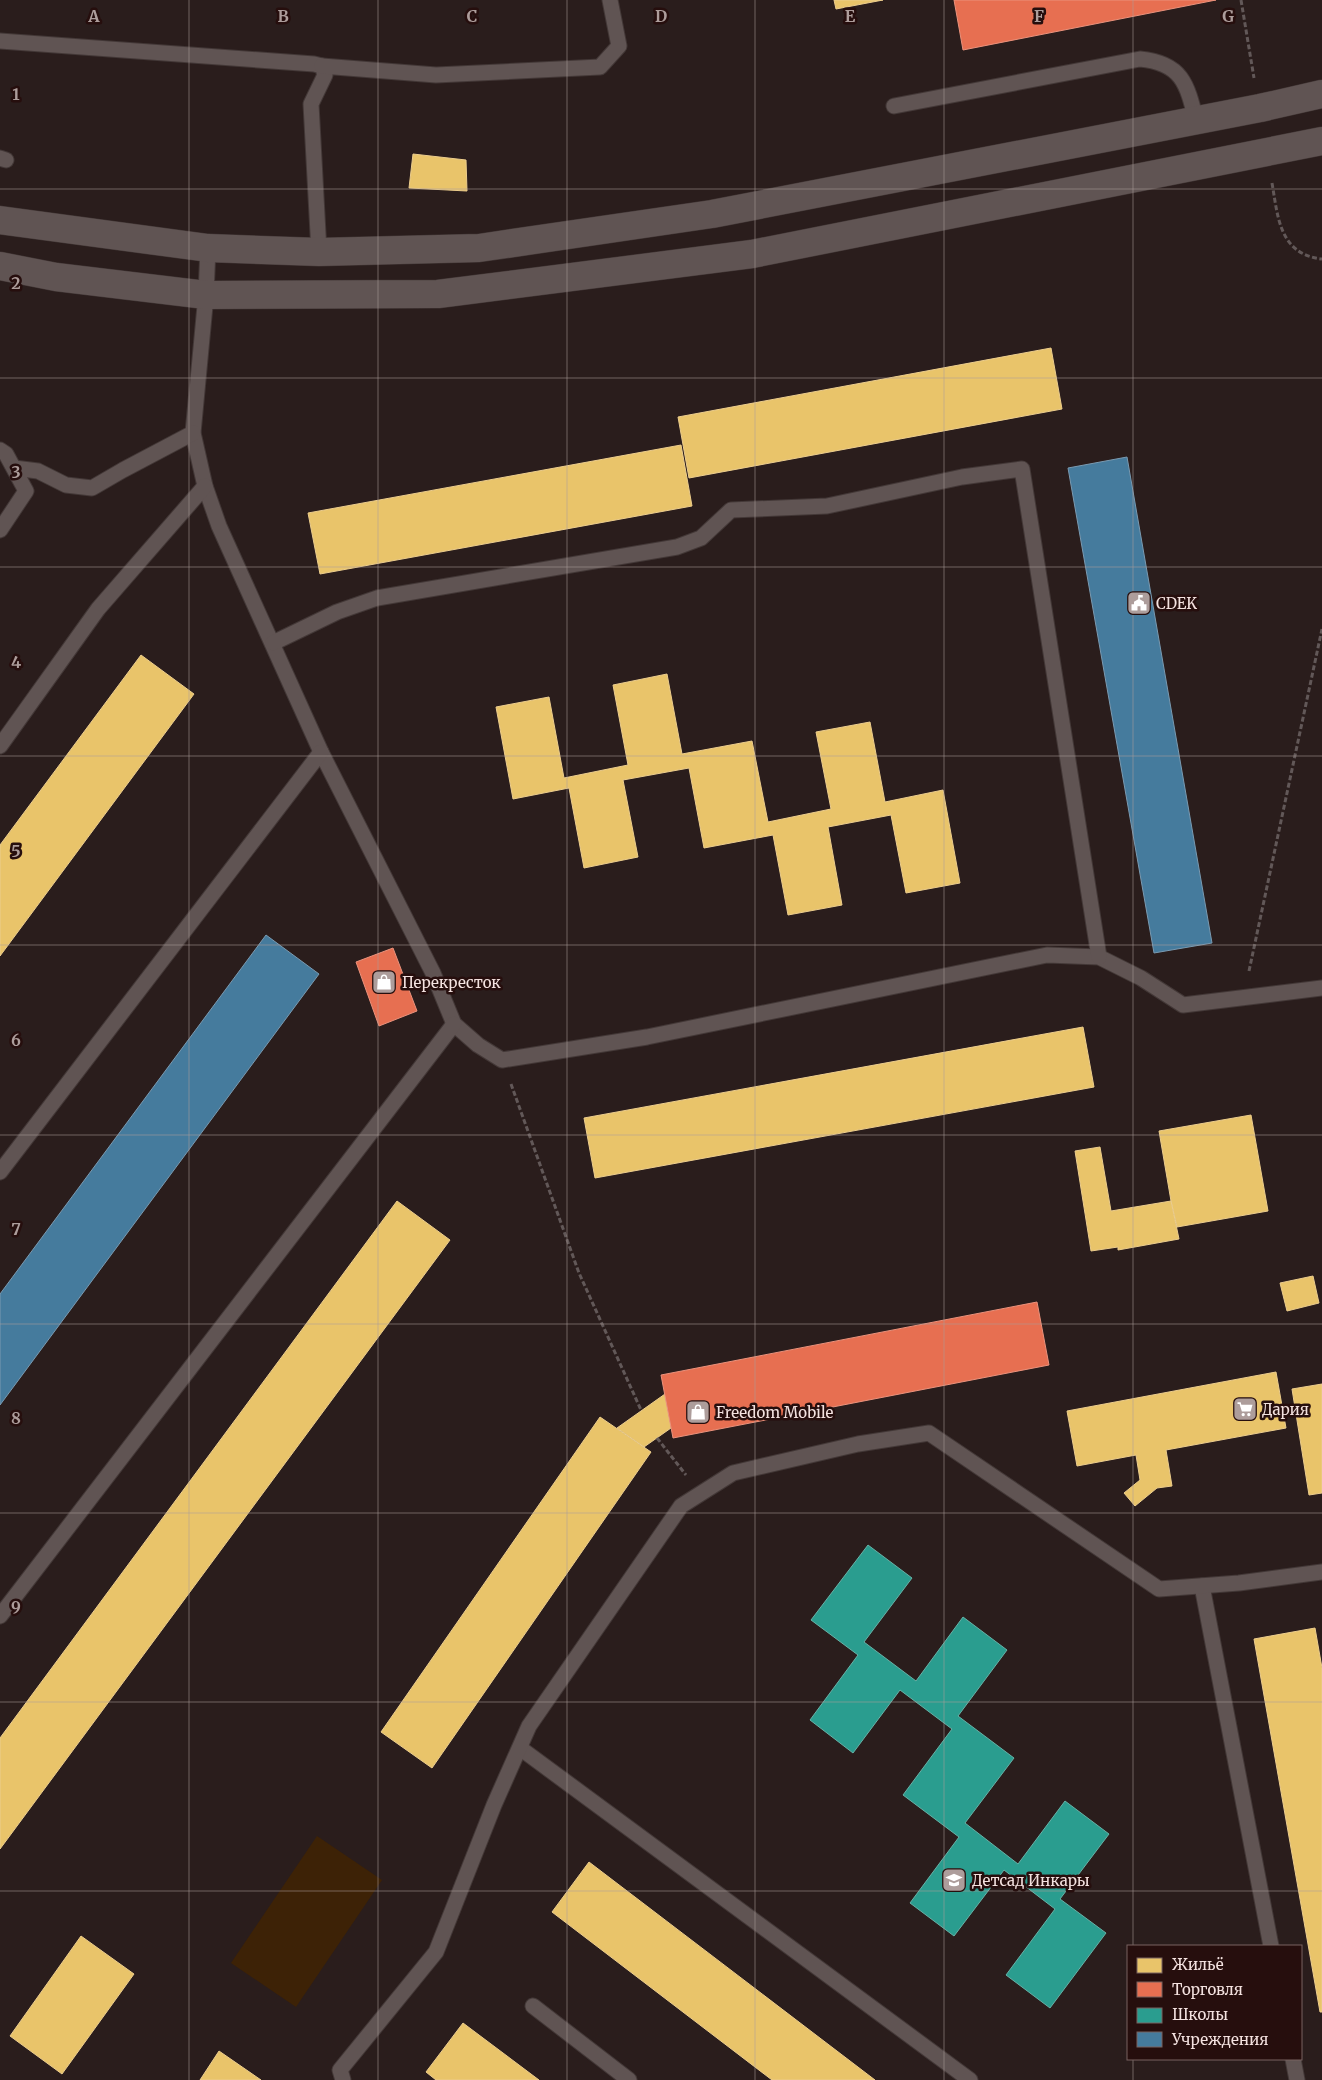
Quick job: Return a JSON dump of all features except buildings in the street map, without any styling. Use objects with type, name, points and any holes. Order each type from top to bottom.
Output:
[{"type":"main road","points":[[0,220],[208,248],[318,252],[479,248],[702,216],[1322,94]]},
{"type":"main road","points":[[0,266],[56,277],[206,295],[438,294],[752,254],[1322,141]]},
{"type":"lane","points":[[0,41],[436,75],[600,66],[619,46],[610,0]]},
{"type":"lane","points":[[894,106],[1140,59],[1154,60],[1182,78],[1188,88],[1196,120]]},
{"type":"lane","points":[[318,252],[311,104],[325,75],[322,66]]},
{"type":"lane","points":[[208,248],[206,295],[193,433],[204,486],[219,526],[321,752],[432,973],[454,1024],[478,1045],[502,1060],[647,1037],[1047,955],[1099,957],[1141,978],[1183,1005],[1322,990]]},
{"type":"lane","points":[[14,468],[38,471],[66,485],[92,488],[193,433]]},
{"type":"lane","points":[[0,450],[6,454],[26,490],[0,530]]},
{"type":"lane","points":[[273,643],[337,612],[377,598],[677,547],[701,538],[731,510],[828,506],[962,477],[1022,469],[1099,957]]},
{"type":"lane","points":[[0,746],[98,609],[204,486]]},
{"type":"lane","points":[[0,1172],[321,752]]},
{"type":"lane","points":[[0,1616],[454,1024]]},
{"type":"lane","points":[[343,2080],[340,2070],[436,1952],[494,1805],[529,1726],[681,1506],[733,1473],[858,1444],[929,1433],[1159,1589],[1322,1572]]},
{"type":"lane","points":[[1202,1586],[1272,1945]]},
{"type":"lane","points":[[520,1748],[970,2080]]},
{"type":"lane","points":[[533,2006],[629,2080]]},
{"type":"lane","points":[[1293,2060],[1297,2080]]},
{"type":"path","points":[[1243,998],[1322,629]]},
{"type":"path","points":[[502,1060],[580,1273],[641,1410]]},
{"type":"path","points":[[657,1438],[700,1494]]},
{"type":"shaded area","points":[[317,1836],[382,1880],[296,2007],[231,1963]]},
{"type":"place","name":"CDEK","points":[[1139,603]]},
{"type":"place","name":"Перекресток","points":[[384,982]]},
{"type":"place","name":"Дария","points":[[1245,1409]]},
{"type":"place","name":"Freedom Mobile","points":[[698,1412]]},
{"type":"place","name":"Детсад Инкары","points":[[954,1880]]}]
